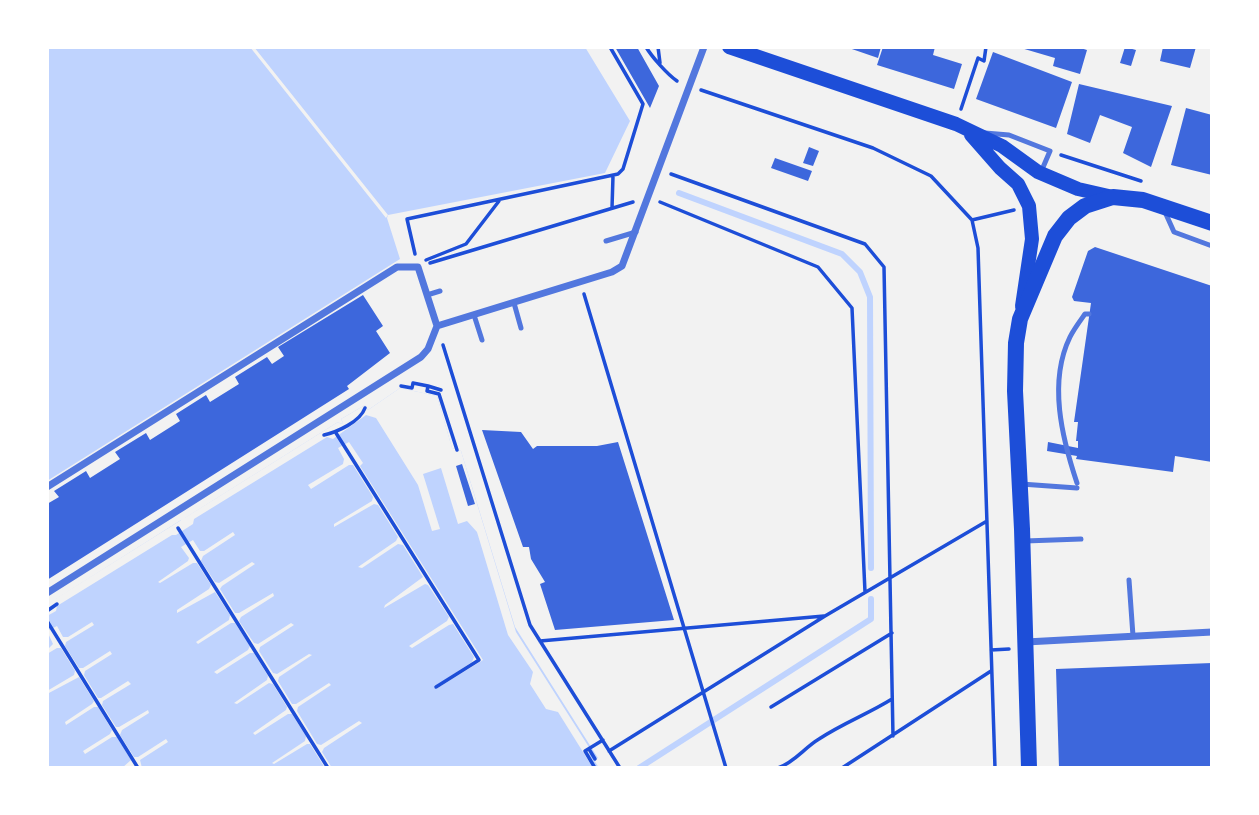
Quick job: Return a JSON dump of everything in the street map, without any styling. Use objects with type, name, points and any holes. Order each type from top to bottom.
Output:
[{"type":"main road","points":[[729,47],[962,128],[1002,146],[1041,173],[1078,189],[1143,200],[1212,223]]},
{"type":"main road","points":[[962,128],[1018,184],[1029,206],[1032,239],[1014,367],[1022,541],[1019,645],[1029,768]]},
{"type":"main road","points":[[1020,318],[1062,225],[1085,206],[1113,197]]},
{"type":"street","points":[[438,326],[612,272],[622,266],[704,47]]},
{"type":"street","points":[[47,487],[397,267],[418,265],[438,326],[428,349],[421,357],[47,593]]},
{"type":"street","points":[[1019,645],[1212,632]]},
{"type":"lane","points":[[962,128],[1009,135],[1050,151],[1041,173]]},
{"type":"lane","points":[[1162,205],[1174,232],[1212,246]]},
{"type":"lane","points":[[606,241],[636,232]]},
{"type":"lane","points":[[427,295],[440,292]]},
{"type":"lane","points":[[514,303],[521,328]]},
{"type":"lane","points":[[1019,484],[1077,485],[1063,432],[1058,383],[1069,339],[1084,314],[1089,314]]},
{"type":"lane","points":[[474,315],[482,340]]},
{"type":"lane","points":[[1022,541],[1081,539]]},
{"type":"lane","points":[[1129,580],[1133,636]]},
{"type":"path","points":[[414,249],[407,219],[613,176],[623,169],[643,104],[610,47]]},
{"type":"path","points":[[646,47],[653,61],[660,63]]},
{"type":"path","points":[[658,47],[660,63],[674,80]]},
{"type":"path","points":[[962,128],[978,58],[984,61],[986,47]]},
{"type":"path","points":[[702,90],[873,148],[931,176],[972,220],[978,248],[995,768]]},
{"type":"path","points":[[659,171],[865,244],[884,267],[893,736]]},
{"type":"path","points":[[612,208],[613,176]]},
{"type":"path","points":[[418,265],[649,197],[818,267],[852,308],[864,592]]},
{"type":"path","points":[[418,265],[466,244],[500,199]]},
{"type":"path","points":[[972,220],[1020,208]]},
{"type":"path","points":[[580,282],[726,768]]},
{"type":"path","points":[[438,326],[530,625],[620,768]]},
{"type":"path","points":[[399,386],[412,388],[413,383],[441,390]]},
{"type":"path","points":[[419,392],[423,385]]},
{"type":"path","points":[[423,385],[427,391],[439,394],[457,450]]},
{"type":"path","points":[[366,406],[362,415],[335,432],[480,660],[436,687]]},
{"type":"path","points":[[609,751],[825,615],[986,521]]},
{"type":"path","points":[[179,530],[328,768]]},
{"type":"path","points":[[540,642],[825,615]]},
{"type":"path","points":[[47,621],[138,768]]},
{"type":"path","points":[[771,707],[892,633]]},
{"type":"path","points":[[990,650],[1019,645]]},
{"type":"path","points":[[842,768],[991,671]]},
{"type":"path","points":[[778,768],[789,764],[816,740],[849,720],[865,716],[893,699]]},
{"type":"path","points":[[595,768],[585,751],[603,740]]},
{"type":"path","points":[[589,749],[595,759]]},
{"type":"water","points":[[47,47],[585,47],[630,121],[605,173],[388,215],[400,259],[47,481]]},
{"type":"water","points":[[400,388],[437,396],[452,448],[461,451],[515,627],[598,758],[594,760],[599,768],[47,768],[48,604],[181,520],[183,523],[187,521],[185,518],[338,422],[343,423],[341,419],[365,405],[368,410]]},
{"type":"pier","points":[[250,47],[254,47],[388,215],[386,218]]},
{"type":"pier","points":[[400,388],[437,396],[452,448],[461,451],[516,632],[592,752],[589,754],[597,768],[593,768],[558,712],[546,709],[530,684],[533,672],[508,635],[477,532],[467,521],[458,524],[441,468],[423,474],[440,529],[432,531],[418,485],[376,418],[366,415],[333,439],[327,437],[194,519],[193,524],[57,606],[56,611],[47,616],[47,604],[338,422],[343,423],[341,419],[365,405],[368,410]]},
{"type":"pier","points":[[349,442],[363,463],[360,466],[483,660],[436,689],[434,687],[472,662],[474,657],[453,624],[412,648],[409,646],[449,617],[425,584],[384,608],[423,577],[403,545],[398,544],[362,568],[358,567],[398,537],[378,505],[374,504],[334,527],[334,524],[372,501],[373,497],[353,465],[311,489],[308,485],[343,464],[344,459],[338,448]]},
{"type":"pier","points":[[233,532],[235,535],[203,556],[201,561],[215,582],[219,583],[252,562],[255,564],[220,589],[235,613],[273,593],[274,596],[239,621],[254,643],[258,644],[291,623],[294,625],[260,647],[259,651],[273,673],[277,674],[309,654],[312,655],[279,677],[278,681],[292,704],[329,683],[331,685],[298,707],[297,711],[317,744],[321,745],[359,721],[362,723],[324,748],[322,752],[332,768],[325,768],[310,744],[272,763],[305,741],[306,736],[292,714],[255,735],[253,733],[286,710],[287,707],[273,684],[269,683],[237,704],[234,703],[267,680],[268,676],[254,653],[217,674],[214,672],[250,646],[235,623],[198,644],[196,642],[229,620],[230,615],[215,592],[177,613],[177,610],[211,585],[197,563],[158,582],[188,561],[189,558],[181,547],[193,540],[200,551],[204,551]]},
{"type":"pier","points":[[92,622],[94,625],[66,642],[65,646],[79,668],[110,651],[112,654],[85,671],[84,675],[98,698],[128,681],[131,684],[103,701],[102,705],[116,727],[148,710],[149,713],[122,730],[120,735],[134,757],[166,739],[168,742],[140,760],[142,768],[122,768],[131,760],[117,737],[112,737],[85,754],[83,751],[112,730],[98,707],[66,725],[65,722],[94,701],[79,677],[47,694],[47,691],[74,675],[75,671],[61,648],[47,654],[53,644],[47,631],[57,626],[63,637],[68,637]]},
{"type":"building","points":[[615,47],[637,47],[659,86],[650,108]]},
{"type":"building","points":[[846,47],[881,47],[878,58]]},
{"type":"building","points":[[883,47],[935,47],[933,55],[962,64],[954,89],[877,65]]},
{"type":"building","points":[[1077,47],[1087,50],[1080,74],[1053,66],[1055,58],[1021,48]]},
{"type":"building","points":[[1125,47],[1136,50],[1131,66],[1120,63]]},
{"type":"building","points":[[1163,47],[1196,47],[1190,68],[1160,61]]},
{"type":"building","points":[[993,52],[1072,82],[1056,128],[976,99]]},
{"type":"building","points":[[1079,84],[1172,106],[1151,167],[1123,153],[1132,127],[1100,115],[1090,143],[1067,134]]},
{"type":"building","points":[[1186,108],[1212,115],[1212,175],[1171,165]]},
{"type":"building","points":[[809,147],[819,151],[813,166],[803,163]]},
{"type":"building","points":[[775,158],[812,171],[808,181],[771,168]]},
{"type":"building","points":[[1095,247],[1212,286],[1212,462],[1175,456],[1173,472],[1076,459],[1077,456],[1047,451],[1048,442],[1078,448],[1078,422],[1074,422],[1091,303],[1074,301],[1072,297],[1088,251]]},
{"type":"building","points":[[363,295],[383,326],[376,331],[390,353],[347,386],[349,389],[47,580],[47,504],[59,497],[54,491],[86,471],[90,478],[120,459],[115,452],[146,433],[150,440],[180,421],[176,414],[206,395],[210,402],[239,384],[235,377],[267,357],[272,364],[284,356],[278,347]]},
{"type":"building","points":[[482,430],[521,432],[533,449],[537,446],[597,446],[618,442],[674,620],[555,630],[540,584],[545,582],[531,559],[529,547],[523,547]]},
{"type":"building","points":[[462,464],[475,504],[468,506],[456,466]]},
{"type":"building","points":[[1212,663],[1212,768],[1059,768],[1056,669]]},
{"type":"waterway","points":[[679,193],[842,254],[860,272],[870,297],[871,568]]},
{"type":"waterway","points":[[639,768],[871,619],[871,599]]}]
